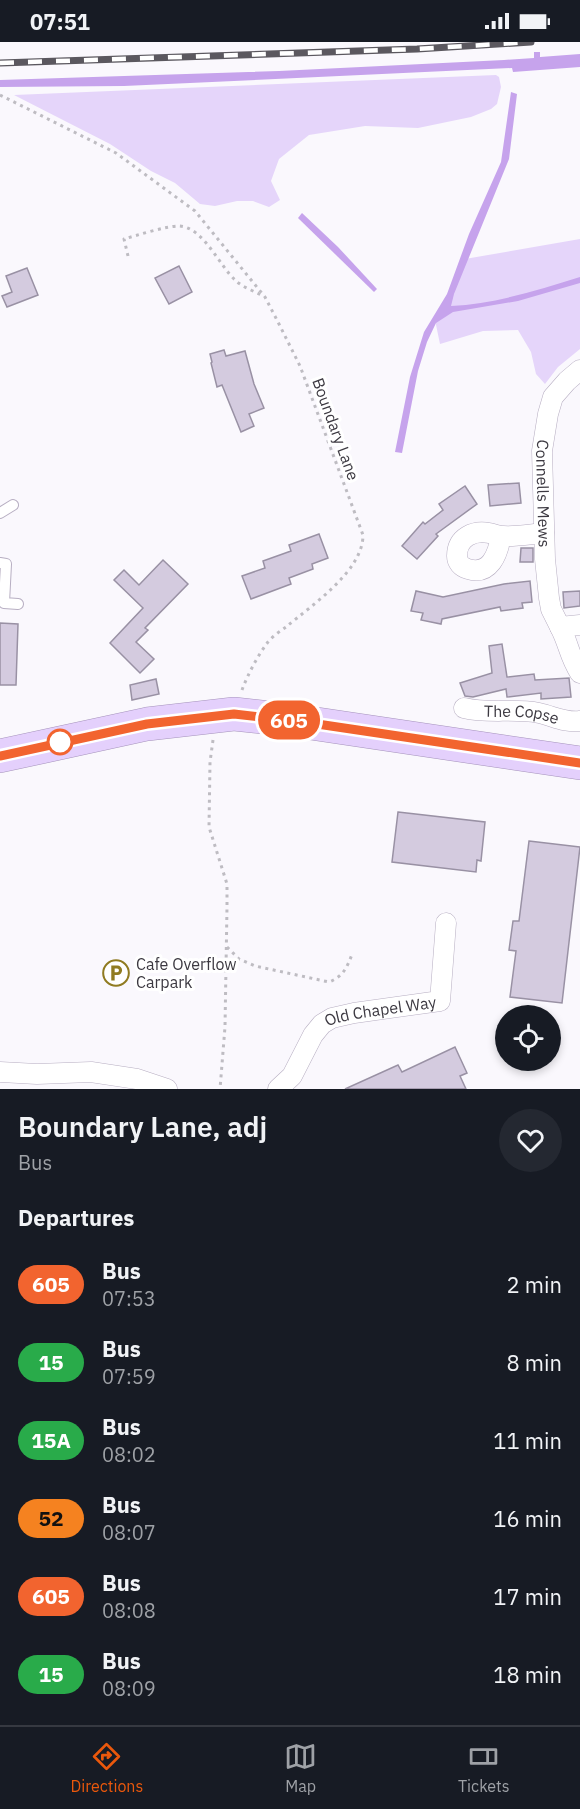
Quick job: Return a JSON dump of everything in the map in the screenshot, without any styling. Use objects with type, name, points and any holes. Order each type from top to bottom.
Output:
[{"type":"highway","points":[[0,756],[147,724],[226,714],[297,721],[580,763]]},
{"type":"street","name":"Connells Mews","points":[[580,370],[553,398],[542,451],[545,559],[551,609],[569,639],[570,658],[580,673]]},
{"type":"street","points":[[501,536],[544,533]]},
{"type":"street","points":[[569,639],[580,625]]},
{"type":"street","name":"The Copse","points":[[464,708],[492,712],[539,713],[561,720],[580,721]]},
{"type":"street","name":"Old Chapel Way","points":[[278,1089],[292,1076],[313,1035],[322,1024],[332,1018],[354,1012],[440,1001],[446,923]]},
{"type":"street","points":[[0,1072],[37,1074],[91,1072],[137,1079],[167,1089]]},
{"type":"lane","points":[[0,513],[13,504]]},
{"type":"lane","points":[[3,563],[4,603],[18,604]]},
{"type":"path","points":[[0,95],[116,153],[195,211],[265,297]]},
{"type":"path","points":[[128,256],[124,239],[180,226],[194,232],[208,244],[223,267],[237,282],[265,297]]},
{"type":"path","name":"Boundary Lane","points":[[226,714],[269,641],[333,586],[358,558],[363,546],[363,535],[300,366],[265,297]]},
{"type":"path","points":[[220,1089],[223,1071],[227,884],[209,827],[208,810],[210,762],[226,714]]},
{"type":"path","points":[[227,947],[239,959],[255,966],[329,982],[340,978],[353,952]]},
{"type":"shaded area","points":[[534,52],[540,52],[540,57],[580,54],[580,67],[513,72],[512,68],[124,86],[0,87],[0,80],[279,71],[504,60],[534,58]]},
{"type":"shaded area","points":[[496,75],[499,77],[501,87],[497,104],[471,117],[418,128],[365,126],[309,135],[279,159],[271,181],[280,200],[269,207],[253,201],[237,201],[215,206],[200,204],[175,183],[151,171],[110,144],[14,95]]},
{"type":"shaded area","points":[[511,92],[517,94],[509,159],[451,306],[500,299],[580,277],[580,283],[518,301],[453,312],[436,323],[418,371],[402,453],[395,452],[410,377],[424,332],[447,294],[469,234],[501,162]]},
{"type":"shaded area","points":[[302,213],[377,289],[374,292],[298,218]]},
{"type":"shaded area","points":[[580,239],[580,349],[558,367],[545,384],[536,374],[531,352],[518,330],[483,331],[440,344],[435,320],[465,259]]},
{"type":"building","points":[[179,266],[192,292],[169,304],[155,278]]},
{"type":"building","points":[[27,268],[38,295],[7,307],[2,296],[12,292],[6,276]]},
{"type":"building","points":[[224,350],[226,356],[245,351],[254,384],[264,408],[249,414],[254,426],[241,432],[222,385],[217,387],[211,363],[210,354]]},
{"type":"building","points":[[519,483],[521,503],[490,506],[488,485]]},
{"type":"building","points":[[465,486],[477,504],[436,534],[438,536],[417,559],[402,546],[423,522],[425,524],[443,510],[439,504]]},
{"type":"building","points":[[319,534],[328,558],[312,564],[313,569],[289,578],[291,584],[251,599],[242,576],[265,568],[263,561],[291,551],[289,545]]},
{"type":"building","points":[[521,548],[533,548],[533,562],[520,562]]},
{"type":"building","points":[[163,560],[188,584],[145,628],[148,630],[136,642],[154,659],[140,673],[110,643],[143,608],[114,580],[124,570],[139,585]]},
{"type":"building","points":[[530,581],[532,602],[522,603],[523,608],[501,611],[500,607],[442,619],[441,624],[421,620],[423,613],[411,611],[416,591],[443,597]]},
{"type":"building","points":[[580,591],[580,606],[564,608],[563,592]]},
{"type":"building","points":[[0,623],[18,624],[16,685],[0,685]]},
{"type":"building","points":[[502,644],[507,677],[534,674],[535,680],[569,678],[571,697],[541,699],[541,693],[507,697],[506,689],[473,697],[465,696],[460,683],[492,673],[489,646]]},
{"type":"building","points":[[156,679],[159,694],[132,700],[130,685]]},
{"type":"building","points":[[398,812],[485,822],[481,861],[477,860],[476,872],[392,862]]},
{"type":"building","points":[[529,841],[580,847],[562,1003],[510,997],[516,951],[509,950],[513,921],[519,921]]},
{"type":"building","points":[[455,1047],[467,1073],[460,1076],[466,1089],[345,1089],[398,1065],[402,1072]]},
{"type":"railway","points":[[0,63],[417,49],[531,42]]},
{"type":"bus line","name":"605","points":[[0,756],[147,724],[234,714],[297,721],[580,763]]},
{"type":"place","name":"Cafe Overflow Carpark","points":[[116,973]]}]
